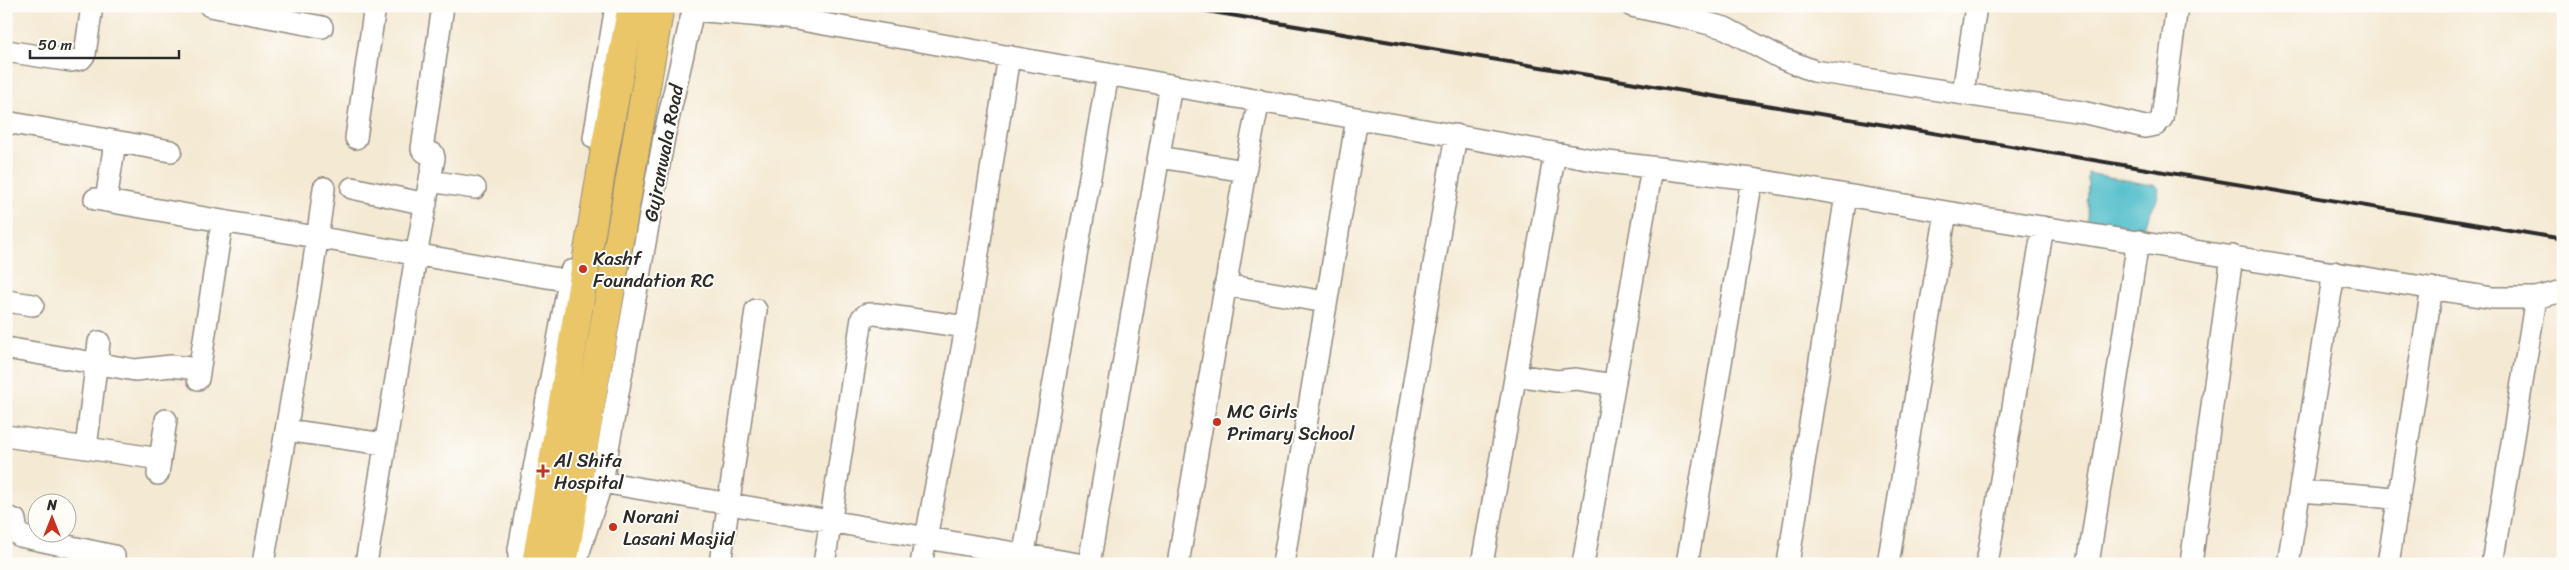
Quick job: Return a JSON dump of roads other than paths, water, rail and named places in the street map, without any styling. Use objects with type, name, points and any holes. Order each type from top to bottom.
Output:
[{"type":"highway","points":[[536,564],[598,187],[632,6]]},
{"type":"highway","name":"Gujranwala Road","points":[[563,564],[660,6]]},
{"type":"street","points":[[6,51],[71,62],[81,60],[85,54],[92,6]]},
{"type":"street","points":[[210,6],[322,27]]},
{"type":"street","points":[[356,138],[375,6]]},
{"type":"street","points":[[366,564],[384,444],[434,156],[422,149],[443,6]]},
{"type":"street","points":[[519,564],[519,549],[570,281],[616,6]]},
{"type":"street","points":[[1632,6],[1684,11],[1725,28],[1782,58],[1814,71],[2082,112],[2145,127],[2156,125],[2162,118],[2177,6]]},
{"type":"street","points":[[1963,94],[1976,6]]},
{"type":"street","points":[[694,8],[796,18],[1555,153],[1652,168],[1752,179],[1946,212],[2493,298],[2536,298],[2563,291]]},
{"type":"street","name":"Gujranwala Road","points":[[575,564],[602,482],[664,137],[694,8]]},
{"type":"street","points":[[921,564],[966,327],[1009,56]]},
{"type":"street","points":[[1023,559],[1108,74]]},
{"type":"street","points":[[1089,564],[1171,85]]},
{"type":"street","points":[[1178,564],[1244,171],[1259,100]]},
{"type":"street","points":[[1283,564],[1357,118]]},
{"type":"street","points":[[6,122],[171,151]]},
{"type":"street","points":[[1383,564],[1456,135]]},
{"type":"street","points":[[115,142],[101,200],[416,256],[570,281]]},
{"type":"street","points":[[1482,564],[1555,153]]},
{"type":"street","points":[[1159,157],[1244,171]]},
{"type":"street","points":[[1583,564],[1652,168]]},
{"type":"street","points":[[1687,564],[1752,179]]},
{"type":"street","points":[[430,181],[475,188]]},
{"type":"street","points":[[263,564],[324,188]]},
{"type":"street","points":[[352,188],[426,204]]},
{"type":"street","points":[[1788,564],[1846,195]]},
{"type":"street","points":[[1888,564],[1946,212]]},
{"type":"street","points":[[6,348],[135,370],[171,366],[198,374],[222,222]]},
{"type":"street","points":[[1986,564],[2043,227]]},
{"type":"street","points":[[2088,564],[2138,241]]},
{"type":"street","points":[[2191,564],[2232,256]]},
{"type":"street","points":[[2288,564],[2334,272]]},
{"type":"street","points":[[1225,285],[1326,302]]},
{"type":"street","points":[[2388,564],[2432,288]]},
{"type":"street","points":[[2492,564],[2536,298]]},
{"type":"street","points":[[7,303],[33,305]]},
{"type":"street","points":[[720,564],[756,310]]},
{"type":"street","points":[[824,564],[862,318],[867,314],[876,314],[966,327]]},
{"type":"street","points":[[86,448],[99,342]]},
{"type":"street","points":[[1515,375],[1557,381],[1576,379],[1614,385]]},
{"type":"street","points":[[6,436],[86,448],[159,466],[166,420]]},
{"type":"street","points":[[286,430],[384,444]]},
{"type":"street","points":[[602,482],[925,538],[1023,559],[1078,564]]},
{"type":"street","points":[[2300,491],[2339,495],[2363,493],[2399,499]]},
{"type":"street","points":[[6,517],[15,520],[17,533],[20,536],[114,556]]},
{"type":"water","points":[[2088,173],[2157,186],[2159,189],[2157,199],[2142,229],[2138,233],[2087,224]]},
{"type":"railway","points":[[1177,6],[2563,239]]},
{"type":"place","name":"Kashf Foundation RC","points":[[583,269]]},
{"type":"place","name":"MC Girls Primary School","points":[[1217,422]]},
{"type":"place","name":"Al Shifa Hospital","points":[[543,471]]},
{"type":"place","name":"Norani Lasani Masjid","points":[[613,527]]}]
